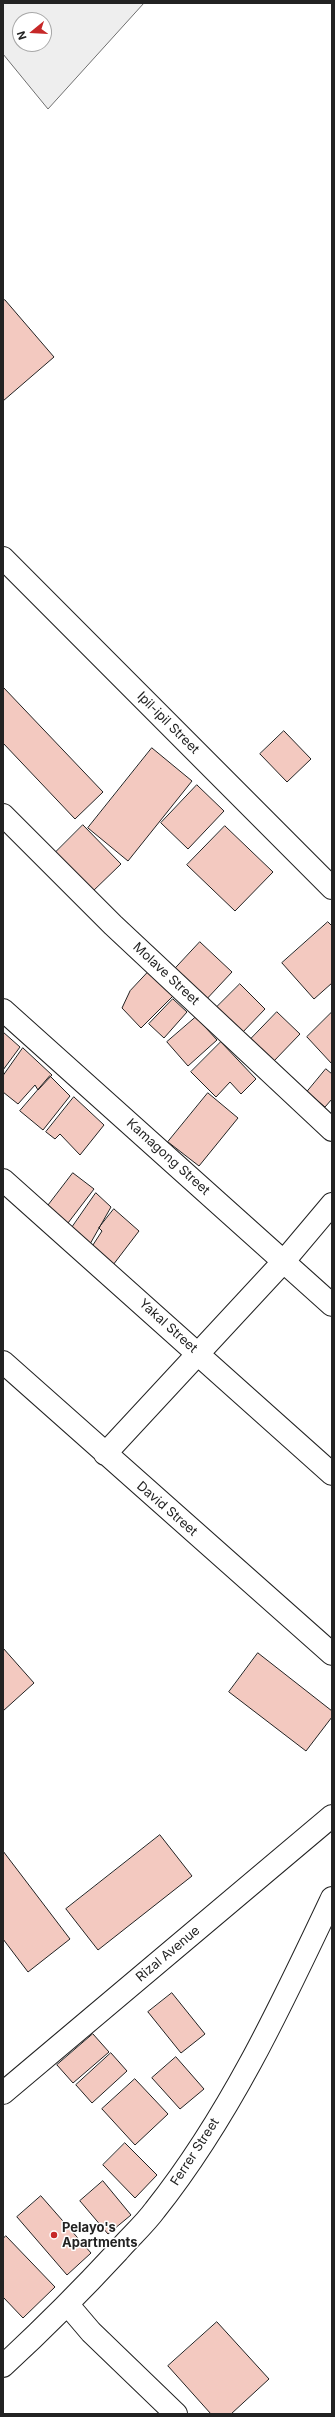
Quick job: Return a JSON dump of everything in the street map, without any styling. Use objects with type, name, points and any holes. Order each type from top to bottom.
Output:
[{"type":"street","name":"Ipil-ipil Street","points":[[3,558],[332,888]]},
{"type":"street","name":"Molave Street","points":[[3,815],[113,925],[332,1130]]},
{"type":"street","name":"Kamagong Street","points":[[3,1010],[332,1305]]},
{"type":"street","name":"Yakal Street","points":[[3,1180],[332,1474]]},
{"type":"street","points":[[105,1454],[197,1352],[284,1261],[332,1204]]},
{"type":"street","name":"David Street","points":[[3,1362],[332,1654]]},
{"type":"street","name":"Rizal Avenue","points":[[3,2092],[332,1816]]},
{"type":"street","name":"Ferrer Street","points":[[3,2366],[68,2305],[155,2211],[191,2160],[234,2091],[277,2013],[332,1898]]},
{"type":"street","points":[[68,2305],[91,2332],[176,2414]]},
{"type":"shaded area","points":[[3,3],[144,3],[48,109],[3,54]]},
{"type":"building","points":[[5,300],[54,357],[3,401],[3,301]]},
{"type":"building","points":[[3,687],[103,792],[75,819],[3,743]]},
{"type":"building","points":[[284,731],[311,759],[287,782],[260,754]]},
{"type":"building","points":[[152,748],[192,781],[128,861],[88,828]]},
{"type":"building","points":[[197,785],[224,811],[188,849],[161,823]]},
{"type":"building","points":[[83,825],[121,864],[91,893],[53,855]]},
{"type":"building","points":[[225,826],[273,872],[235,911],[187,865]]},
{"type":"building","points":[[328,922],[332,926],[332,983],[314,999],[282,963]]},
{"type":"building","points":[[200,942],[232,972],[203,1003],[172,972]]},
{"type":"building","points":[[151,969],[175,994],[141,1028],[122,1008],[130,991]]},
{"type":"building","points":[[240,984],[265,1009],[241,1034],[215,1009]]},
{"type":"building","points":[[173,999],[187,1012],[164,1038],[149,1024]]},
{"type":"building","points":[[277,1012],[300,1034],[273,1062],[250,1040]]},
{"type":"building","points":[[332,1012],[332,1064],[307,1037]]},
{"type":"building","points":[[196,1017],[217,1040],[188,1066],[167,1042]]},
{"type":"building","points":[[3,1032],[20,1047],[3,1070]]},
{"type":"building","points":[[221,1042],[256,1079],[241,1094],[230,1082],[216,1097],[191,1072]]},
{"type":"building","points":[[23,1048],[52,1075],[38,1090],[35,1085],[18,1104],[3,1092],[3,1076]]},
{"type":"building","points":[[326,1069],[332,1074],[332,1099],[325,1107],[307,1092]]},
{"type":"building","points":[[50,1076],[70,1096],[43,1130],[20,1111]]},
{"type":"building","points":[[208,1093],[238,1118],[199,1166],[168,1142]]},
{"type":"building","points":[[74,1097],[104,1125],[80,1155],[60,1134],[55,1139],[46,1132]]},
{"type":"building","points":[[73,1173],[94,1189],[68,1223],[47,1207]]},
{"type":"building","points":[[96,1193],[111,1207],[90,1244],[71,1229]]},
{"type":"building","points":[[114,1209],[139,1231],[113,1265],[91,1248],[102,1231],[99,1228]]},
{"type":"building","points":[[3,1648],[34,1683],[3,1711]]},
{"type":"building","points":[[258,1653],[332,1711],[332,1717],[306,1751],[229,1692]]},
{"type":"building","points":[[160,1835],[192,1876],[98,1950],[66,1909]]},
{"type":"building","points":[[3,1851],[70,1939],[28,1972],[3,1939]]},
{"type":"building","points":[[172,1993],[205,2034],[181,2053],[148,2012]]},
{"type":"building","points":[[93,2034],[109,2052],[73,2083],[57,2065]]},
{"type":"building","points":[[111,2053],[127,2071],[92,2103],[76,2085]]},
{"type":"building","points":[[176,2057],[204,2089],[180,2109],[152,2078]]},
{"type":"building","points":[[135,2079],[168,2114],[135,2145],[102,2109]]},
{"type":"building","points":[[125,2143],[157,2175],[135,2198],[103,2165]]},
{"type":"building","points":[[103,2181],[131,2215],[108,2234],[80,2201]]},
{"type":"building","name":"Pelayo's Apartments","points":[[41,2196],[91,2253],[67,2275],[17,2217]]},
{"type":"building","points":[[6,2236],[55,2287],[23,2318],[3,2297],[3,2239]]},
{"type":"building","points":[[217,2322],[269,2379],[231,2414],[211,2414],[168,2366]]},
{"type":"place","name":"Pelayo's Apartments","points":[[54,2235]]}]
